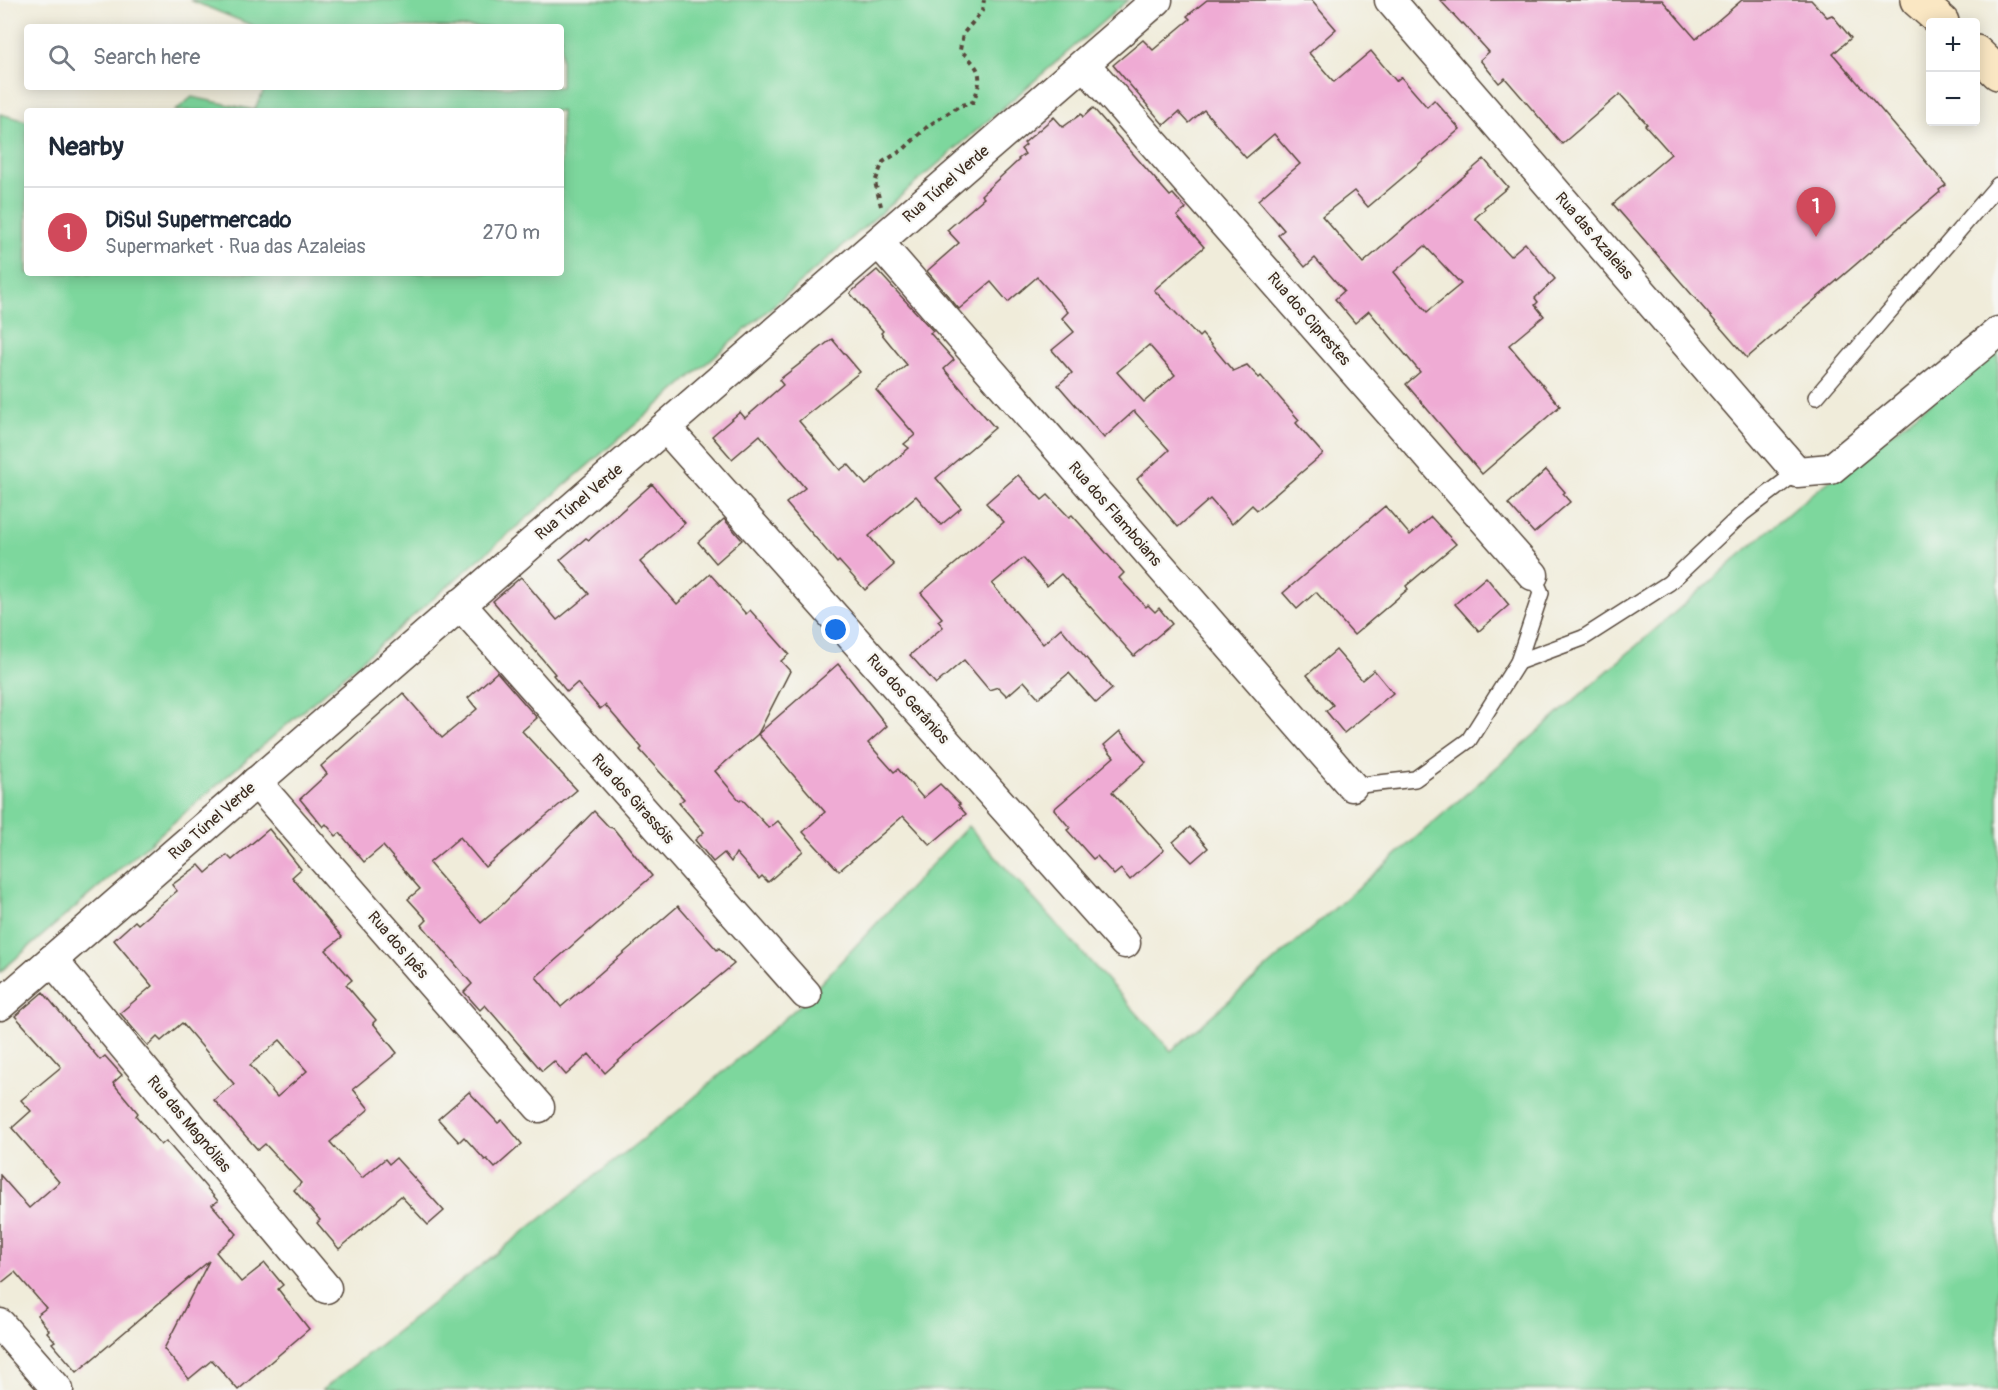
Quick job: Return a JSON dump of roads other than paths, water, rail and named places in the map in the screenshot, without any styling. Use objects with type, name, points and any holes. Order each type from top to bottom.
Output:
[{"type":"main road","points":[[1917,0],[1937,18]]},
{"type":"main road","points":[[1980,56],[1998,72]]},
{"type":"street","name":"Rua Túnel Verde","points":[[0,1005],[1157,0]]},
{"type":"street","name":"Rua das Azaleias","points":[[1390,0],[1797,472]]},
{"type":"street","name":"Rua dos Ciprestes","points":[[1084,64],[1533,574]]},
{"type":"street","name":"Rua dos Flamboians","points":[[886,237],[1352,786]]},
{"type":"street","points":[[1797,472],[1831,469],[1998,332]]},
{"type":"street","name":"Rua dos Gerânios","points":[[666,428],[1125,944]]},
{"type":"street","name":"Rua dos Girassóis","points":[[460,604],[806,994]]},
{"type":"street","name":"Rua dos Ipês","points":[[256,782],[539,1107]]},
{"type":"street","name":"Rua das Magnólias","points":[[52,960],[326,1288]]},
{"type":"street","points":[[0,1324],[58,1390]]},
{"type":"lane","points":[[1816,396],[1998,185]]},
{"type":"lane","points":[[1518,662],[1583,638],[1669,583],[1743,513],[1797,472]]},
{"type":"lane","points":[[1352,786],[1414,779],[1469,740],[1518,662],[1541,593],[1533,574]]},
{"type":"place","name":"DiSul Supermercado","points":[[1816,237]]}]
